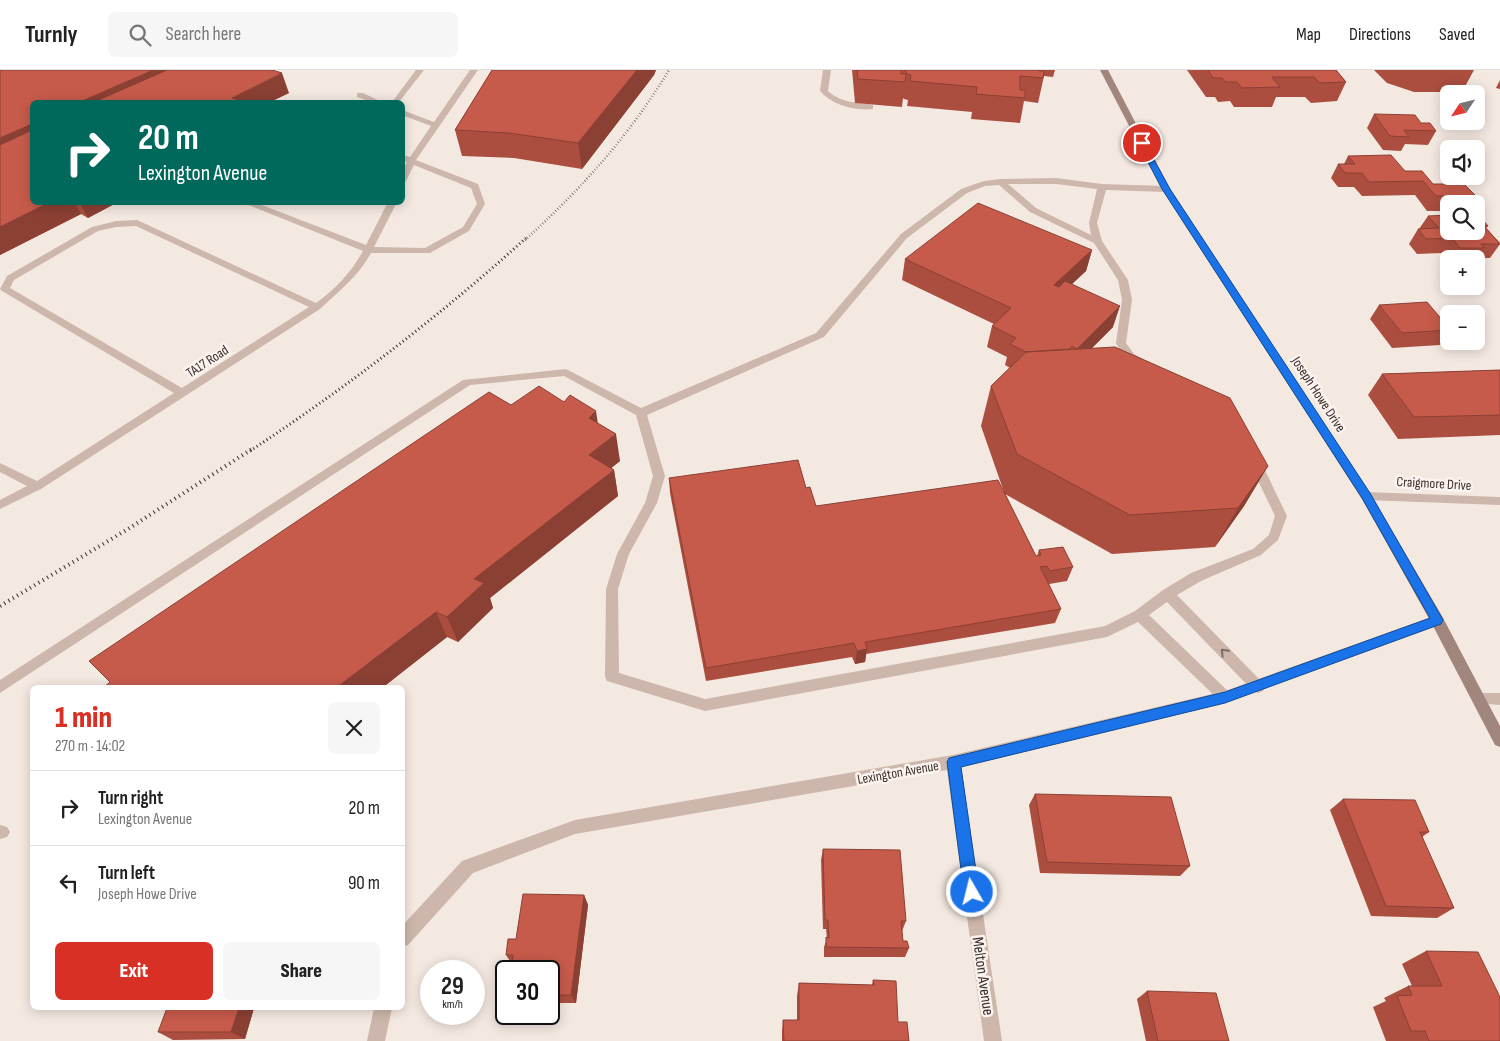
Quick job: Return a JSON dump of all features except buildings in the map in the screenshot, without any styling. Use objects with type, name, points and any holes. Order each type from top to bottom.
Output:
[{"type":"main road","name":"Joseph Howe Drive","points":[[1104,70],[1166,189],[1366,496],[1437,620],[1500,740]]},
{"type":"street","points":[[397,100],[420,70]]},
{"type":"street","points":[[405,175],[412,160],[474,70]]},
{"type":"street","points":[[827,70],[824,91],[832,100],[839,104],[870,108]]},
{"type":"street","points":[[360,95],[373,100]]},
{"type":"street","points":[[405,113],[436,125]]},
{"type":"street","points":[[254,205],[369,250],[427,252],[466,229],[481,204],[475,186],[405,157]]},
{"type":"street","points":[[641,413],[820,335],[904,236],[964,191],[984,184],[1001,182],[1056,181],[1102,187],[1166,189]]},
{"type":"street","points":[[1001,182],[1013,197],[1038,213],[1097,241]]},
{"type":"street","points":[[1102,187],[1093,223],[1097,241],[1123,280],[1127,300],[1121,343],[1130,356],[1147,367]]},
{"type":"street","name":"TA17 Road","points":[[0,505],[37,486],[328,299],[355,271],[369,250],[391,205]]},
{"type":"street","points":[[182,393],[5,289],[10,278],[95,229],[116,224],[137,223],[316,307]]},
{"type":"street","points":[[0,687],[467,382],[566,372],[641,413],[659,476],[651,504],[623,554],[612,589],[612,677],[704,705],[1107,631],[1140,615],[1168,594],[1196,577],[1257,552],[1274,537],[1281,516],[1248,448]]},
{"type":"street","points":[[0,467],[37,486]]},
{"type":"street","name":"Craigmore Drive","points":[[1366,496],[1500,501]]},
{"type":"street","points":[[1168,594],[1258,687]]},
{"type":"street","points":[[1140,615],[1225,697]]},
{"type":"street","name":"Lexington Avenue","points":[[405,936],[468,866],[575,827],[953,762],[1225,697],[1258,687],[1437,620]]},
{"type":"street","points":[[1480,699],[1500,699]]},
{"type":"street","name":"Melton Avenue","points":[[953,762],[993,1041]]},
{"type":"street","points":[[376,1041],[383,1010]]},
{"type":"railway","points":[[525,240],[566,201],[621,139],[669,70]]},
{"type":"railway","points":[[250,451],[322,402],[392,350],[526,238]]},
{"type":"railway","points":[[0,606],[128,529],[252,449]]},
{"type":"route","points":[[972,892],[953,762],[1225,697],[1258,687],[1437,620],[1366,496],[1166,189],[1142,143]]}]
